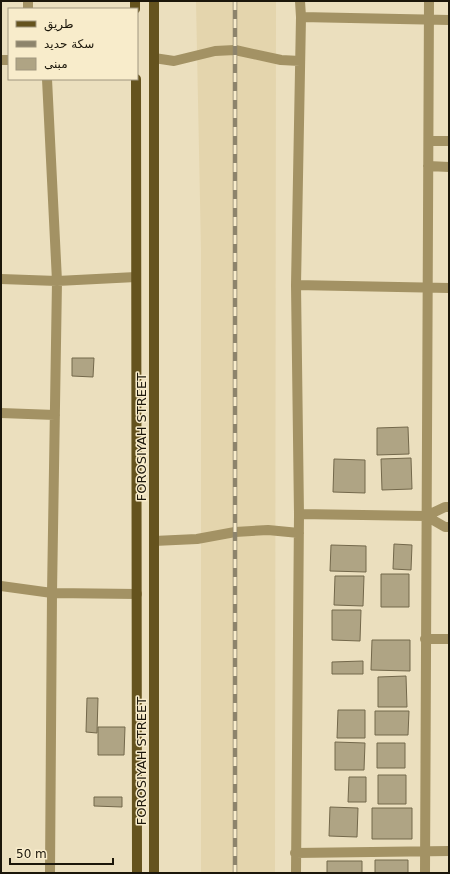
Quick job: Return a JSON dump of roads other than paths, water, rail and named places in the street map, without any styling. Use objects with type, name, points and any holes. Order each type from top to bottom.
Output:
[{"type":"main road","name":"FOROSIYAH STREET","points":[[154,1],[154,873]]},
{"type":"main road","name":"FOROSIYAH STREET","points":[[136,80],[137,873]]},
{"type":"street","points":[[296,873],[299,514],[296,285],[301,17],[300,1]]},
{"type":"street","points":[[425,873],[429,1]]},
{"type":"street","points":[[301,17],[449,20]]},
{"type":"street","points":[[154,58],[174,60],[215,51],[235,50],[281,60],[300,61]]},
{"type":"street","points":[[47,80],[57,281],[52,593],[50,873]]},
{"type":"street","points":[[429,141],[449,141]]},
{"type":"street","points":[[428,166],[449,166]]},
{"type":"street","points":[[1,279],[57,281],[136,277]]},
{"type":"street","points":[[296,285],[449,288]]},
{"type":"street","points":[[1,413],[55,415]]},
{"type":"street","points":[[299,514],[426,516],[445,507],[449,507]]},
{"type":"street","points":[[426,516],[445,527],[449,527]]},
{"type":"street","points":[[154,540],[197,539],[235,532],[268,530],[299,533]]},
{"type":"street","points":[[1,586],[52,593],[137,594]]},
{"type":"street","points":[[426,639],[449,639]]},
{"type":"street","points":[[295,852],[449,851]]},
{"type":"railway","points":[[235,1],[235,873]]}]
